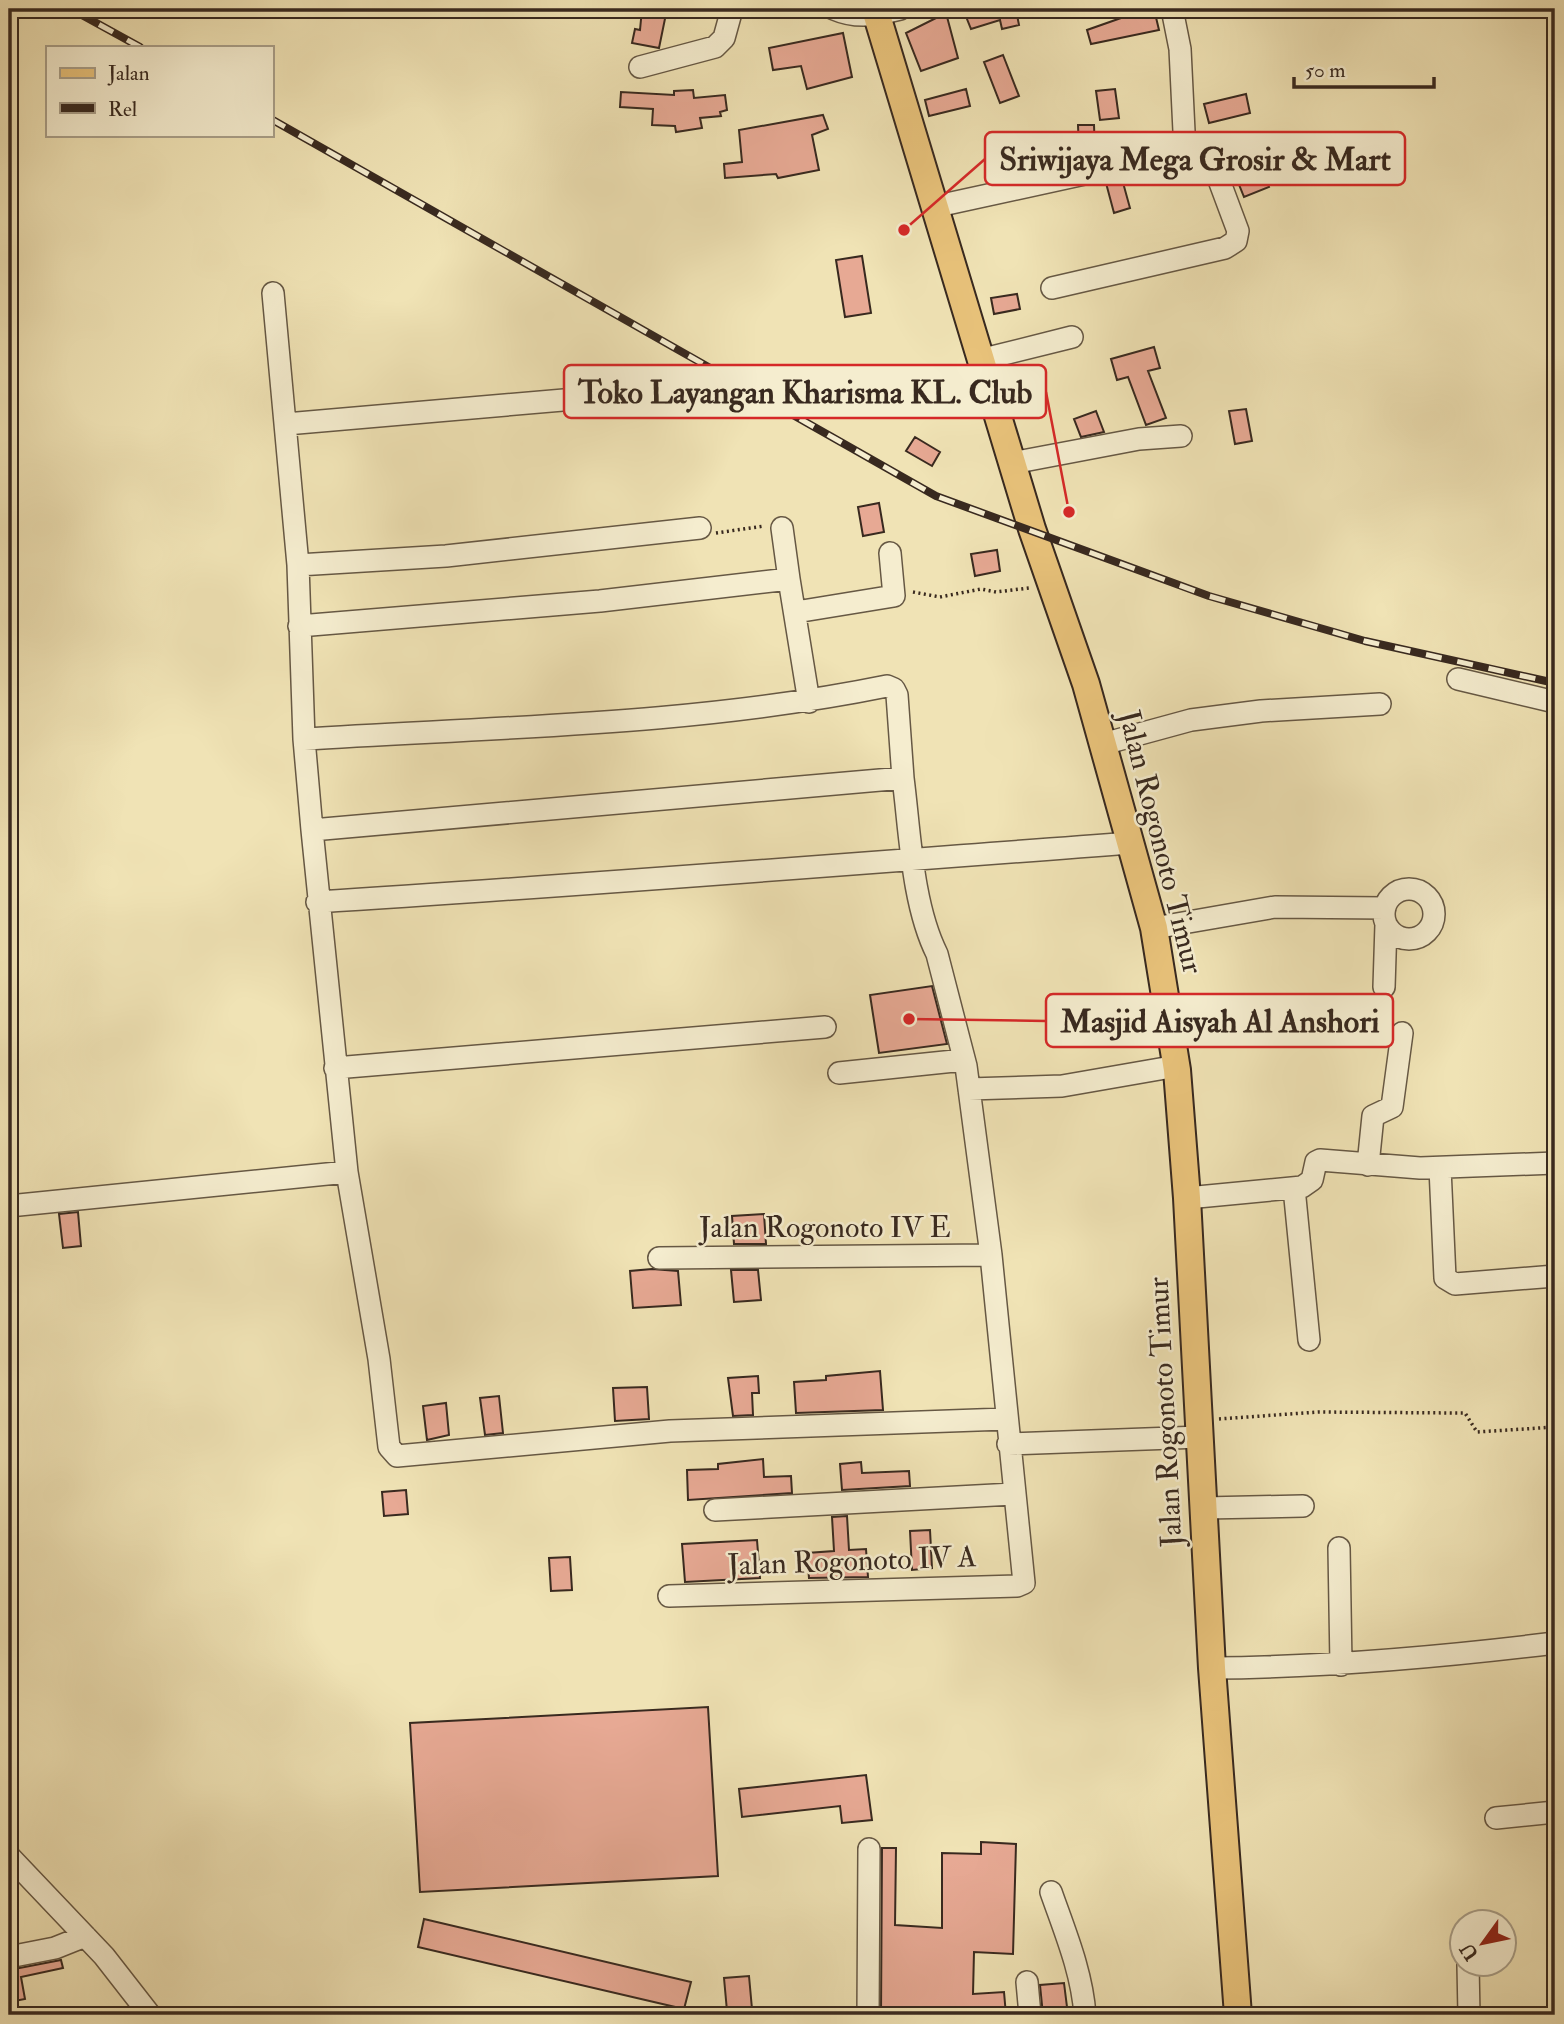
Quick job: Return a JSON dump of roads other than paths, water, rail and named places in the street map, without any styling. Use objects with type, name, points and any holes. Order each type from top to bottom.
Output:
[{"type":"main road","name":"Jalan Rogonoto Timur","points":[[884,11],[933,207],[1012,463],[1104,744],[1154,928],[1177,1066],[1187,1198],[1213,1668],[1238,2015]]},
{"type":"street","points":[[640,67],[715,47],[724,38],[732,9]]},
{"type":"street","points":[[834,9],[854,16],[884,11]]},
{"type":"street","points":[[1172,9],[1180,48],[1185,152]]},
{"type":"street","points":[[933,207],[1185,152],[1205,152],[1210,156],[1238,231],[1236,241],[1225,248],[1052,288]]},
{"type":"street","points":[[272,293],[298,565],[304,739],[317,902],[347,1172],[379,1359],[389,1447],[397,1456],[670,1431],[1005,1419]]},
{"type":"street","points":[[980,360],[1072,337]]},
{"type":"street","points":[[286,424],[668,391]]},
{"type":"street","points":[[1012,463],[1129,441],[1181,436]]},
{"type":"street","points":[[298,565],[446,556],[700,528]]},
{"type":"street","points":[[782,528],[809,702]]},
{"type":"street","points":[[796,612],[894,596],[890,553]]},
{"type":"street","points":[[299,626],[600,601],[789,579]]},
{"type":"street","points":[[1458,679],[1555,702]]},
{"type":"street","points":[[304,739],[618,720],[809,702],[887,687],[894,689],[897,695],[913,859],[930,939],[937,954],[969,1089],[990,1255],[1013,1494],[715,1510]]},
{"type":"street","points":[[1104,744],[1191,720],[1261,711],[1380,704]]},
{"type":"street","points":[[312,830],[904,778]]},
{"type":"street","points":[[317,902],[677,880],[866,861],[1132,843]]},
{"type":"street","points":[[1154,928],[1275,907],[1386,916],[1384,987]]},
{"type":"street","points":[[335,1068],[825,1027]]},
{"type":"street","points":[[1368,1165],[1373,1116],[1392,1107],[1402,1033]]},
{"type":"street","points":[[839,1073],[964,1060]]},
{"type":"street","points":[[969,1089],[1062,1086],[1177,1066]]},
{"type":"street","points":[[1187,1198],[1309,1185],[1316,1162],[1320,1160],[1440,1168],[1555,1163]]},
{"type":"street","points":[[1440,1168],[1445,1278],[1455,1284],[1555,1276]]},
{"type":"street","points":[[9,1206],[347,1172]]},
{"type":"street","points":[[1294,1188],[1309,1340]]},
{"type":"street","name":"Jalan Rogonoto IV E","points":[[659,1258],[990,1255]]},
{"type":"street","points":[[1008,1444],[1200,1429]]},
{"type":"street","name":"Jalan Rogonoto IV A","points":[[669,1596],[1017,1586],[1024,1583],[1013,1494]]},
{"type":"street","points":[[1204,1508],[1303,1506]]},
{"type":"street","points":[[1339,1548],[1341,1665]]},
{"type":"street","points":[[1213,1668],[1341,1665],[1432,1658],[1555,1643]]},
{"type":"street","points":[[1496,1818],[1555,1812]]},
{"type":"street","points":[[868,2015],[869,1849]]},
{"type":"street","points":[[9,1856],[120,1974],[150,2015]]},
{"type":"street","points":[[1051,1892],[1077,1965],[1084,1991],[1085,2015]]},
{"type":"street","points":[[9,1957],[55,1948],[85,1936]]},
{"type":"street","points":[[1468,1979],[1469,2015]]},
{"type":"street","points":[[1027,1982],[1030,2015]]},
{"type":"railway","points":[[71,9],[138,46]]},
{"type":"railway","points":[[273,120],[936,496],[1209,596],[1365,641],[1555,683]]},
{"type":"place","name":"Sriwijaya Mega Grosir & Mart","points":[[904,230]]},
{"type":"place","name":"Toko Layangan Kharisma KL. Club","points":[[1069,512]]},
{"type":"place","name":"Masjid Aisyah Al Anshori","points":[[909,1019]]}]
